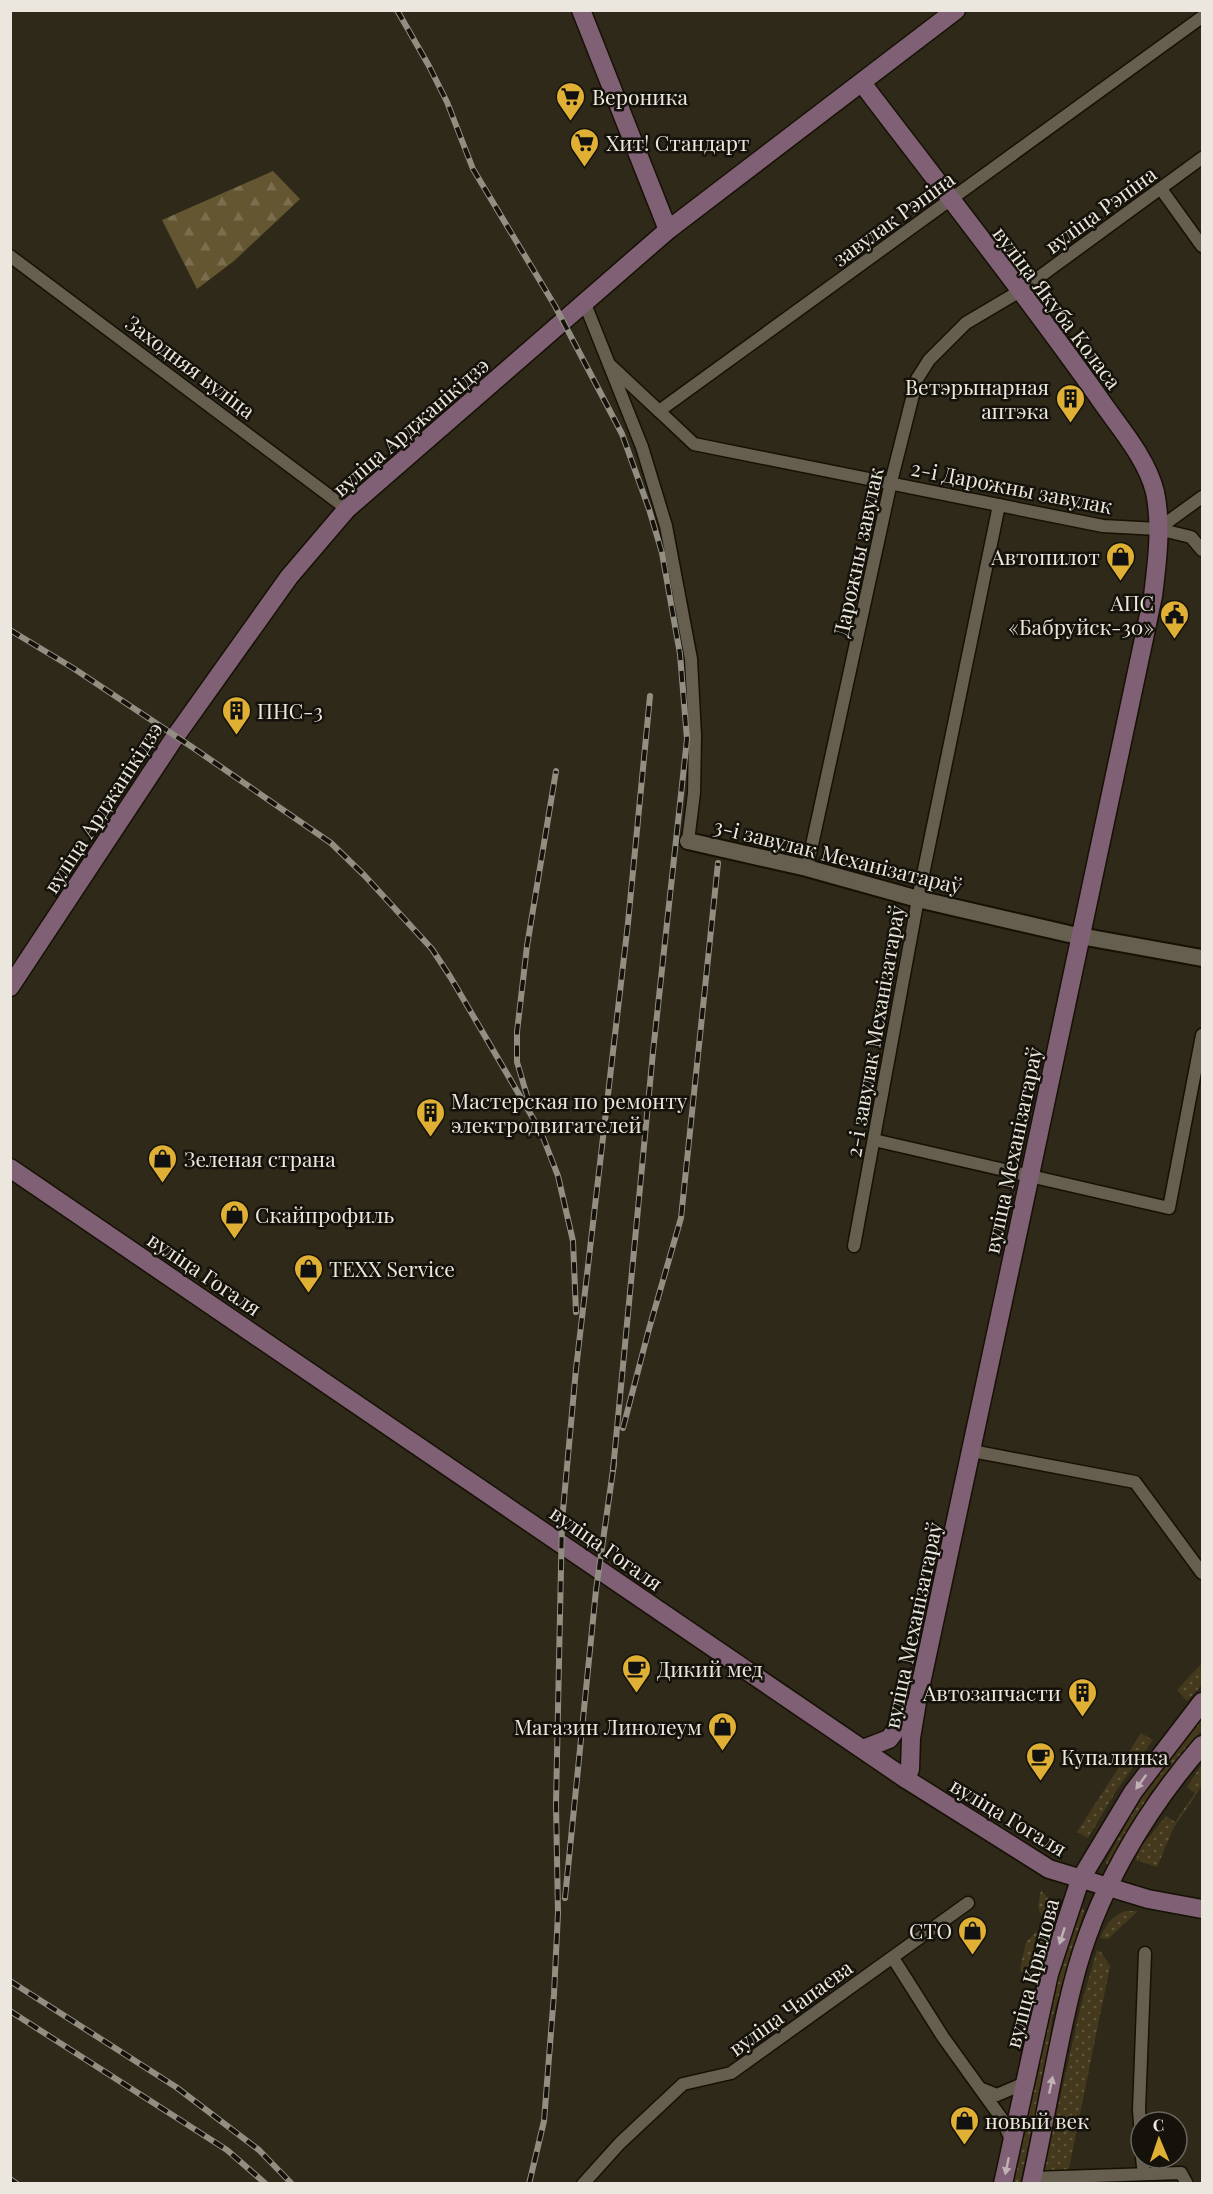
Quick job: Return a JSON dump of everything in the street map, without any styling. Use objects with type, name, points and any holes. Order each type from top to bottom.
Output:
[{"type":"main road","points":[[581,10],[668,230]]},
{"type":"main road","name":"вуліца Арджанікідзэ","points":[[10,987],[175,737],[289,577],[347,508],[668,230],[957,10]]},
{"type":"main road","name":"вуліца Якуба Коласа","points":[[862,83],[1078,369],[1144,464],[1155,492],[1158,529]]},
{"type":"main road","name":"вуліца Механізатараў","points":[[906,1779],[910,1769],[911,1738],[917,1702],[1153,596],[1158,556],[1158,529]]},
{"type":"main road","name":"вуліца Гогаля","points":[[10,1168],[906,1779],[1049,1869],[1155,1901],[1203,1909]]},
{"type":"main road","points":[[863,1749],[889,1739],[917,1702]]},
{"type":"main road","name":"вуліца Крылова","points":[[1003,2184],[1049,1974],[1080,1880],[1133,1792],[1203,1702]]},
{"type":"main road","name":"вуліца Крылова","points":[[1032,2181],[1073,1982],[1107,1888],[1152,1808],[1203,1744]]},
{"type":"street","name":"завулак Рэпіна","points":[[659,411],[1203,17]]},
{"type":"street","name":"вуліца Рэпіна","points":[[1020,291],[1203,158]]},
{"type":"street","points":[[1161,189],[1203,246]]},
{"type":"street","name":"Заходняя вуліца","points":[[10,256],[347,508]]},
{"type":"street","name":"Дарожны завулак","points":[[807,868],[891,482],[917,379],[929,360],[966,323],[1020,291]]},
{"type":"street","name":"3-і завулак Механізатараў","points":[[585,304],[611,366],[666,526],[691,659],[695,736],[694,793],[688,841],[807,868],[918,899],[1079,936],[1203,958]]},
{"type":"street","points":[[611,366],[659,411]]},
{"type":"street","name":"2-і Дарожны завулак","points":[[659,411],[694,444],[1103,526],[1158,529]]},
{"type":"street","points":[[1158,529],[1203,497]]},
{"type":"street","name":"2-і завулак Механізатараў","points":[[854,1246],[918,899],[999,506]]},
{"type":"street","points":[[1158,529],[1191,537],[1203,550]]},
{"type":"street","points":[[874,1140],[1169,1208],[1203,1035]]},
{"type":"street","points":[[972,1451],[1135,1482],[1203,1574]]},
{"type":"street","name":"вуліца Чапаева","points":[[583,2184],[620,2143],[683,2084],[731,2073],[968,1903]]},
{"type":"street","points":[[1139,2110],[1145,1953]]},
{"type":"street","points":[[893,1958],[943,2037],[1002,2119],[1012,2142]]},
{"type":"street","points":[[981,2089],[997,2095],[1025,2084]]},
{"type":"street","points":[[1144,2170],[1144,2174]]},
{"type":"street","points":[[1032,2181],[1181,2173],[1187,2184]]},
{"type":"shaded area","points":[[1202,1663],[1202,1685],[1187,1701],[1177,1690]]},
{"type":"shaded area","points":[[1202,1718],[1202,1730],[1150,1793],[1111,1863],[1107,1866],[1106,1861],[1144,1791]]},
{"type":"shaded area","points":[[1141,1733],[1153,1740],[1118,1788],[1088,1838],[1077,1832]]},
{"type":"shaded area","points":[[1202,1764],[1202,1786],[1174,1827],[1157,1867],[1136,1860],[1139,1849],[1166,1816],[1175,1822],[1195,1793],[1187,1787]]},
{"type":"shaded area","points":[[1041,1890],[1053,1904],[1053,1922],[1042,1917],[1038,1907]]},
{"type":"shaded area","points":[[1082,1907],[1084,1911],[1052,2019],[1048,2055],[1020,2183],[1010,2184],[1057,1979],[1079,1910]]},
{"type":"shaded area","points":[[1125,1911],[1138,1911],[1108,1939],[1100,1938],[1110,1922]]},
{"type":"shaded area","points":[[1038,1930],[1049,1934],[1040,1966],[1032,1982],[1020,1969],[1026,1942]]},
{"type":"shaded area","points":[[1097,1950],[1101,1952],[1110,1966],[1068,2173],[1043,2173],[1081,2005]]},
{"type":"green space","points":[[273,171],[300,199],[234,261],[197,289],[162,220]]},
{"type":"railway","points":[[397,10],[447,102],[473,169],[555,306],[622,434],[662,553],[680,654],[687,739],[653,1052],[613,1470]]},
{"type":"railway","points":[[10,630],[73,668],[331,843],[364,875],[432,949],[541,1132],[558,1176],[573,1241],[576,1312]]},
{"type":"railway","points":[[529,2184],[544,2121],[554,1994],[558,1913],[556,1804],[562,1521],[576,1369],[628,923],[650,696]]},
{"type":"railway","points":[[528,1099],[517,1062],[517,1032],[527,946],[556,771]]},
{"type":"railway","points":[[623,1428],[681,1218],[718,863]]},
{"type":"railway","points":[[565,1898],[596,1590],[614,1463]]},
{"type":"railway","points":[[10,1981],[176,2087],[259,2150],[292,2184]]},
{"type":"railway","points":[[10,2011],[227,2150],[266,2184]]},
{"type":"railway","points":[[10,2179],[17,2184]]},
{"type":"place","name":"Вероника","points":[[571,122]]},
{"type":"place","name":"Хит! Стандарт","points":[[585,168]]},
{"type":"place","name":"Ветэрынарная аптэка","points":[[1070,424]]},
{"type":"place","name":"Автопилот","points":[[1121,582]]},
{"type":"place","name":"АПС «Бабруйск-30»","points":[[1175,640]]},
{"type":"place","name":"ПНС-3","points":[[236,736]]},
{"type":"place","name":"Мастерская по ремонту электродвигателей","points":[[430,1138]]},
{"type":"place","name":"Зеленая страна","points":[[163,1184]]},
{"type":"place","name":"Скайпрофиль","points":[[234,1240]]},
{"type":"place","name":"TEXX Service","points":[[308,1294]]},
{"type":"place","name":"Дикий мед","points":[[636,1694]]},
{"type":"place","name":"Автозапчасти","points":[[1082,1718]]},
{"type":"place","name":"Магазин Линолеум","points":[[723,1752]]},
{"type":"place","name":"Купалинка","points":[[1040,1782]]},
{"type":"place","name":"СТО","points":[[973,1956]]},
{"type":"place","name":"новый век","points":[[964,2146]]}]
